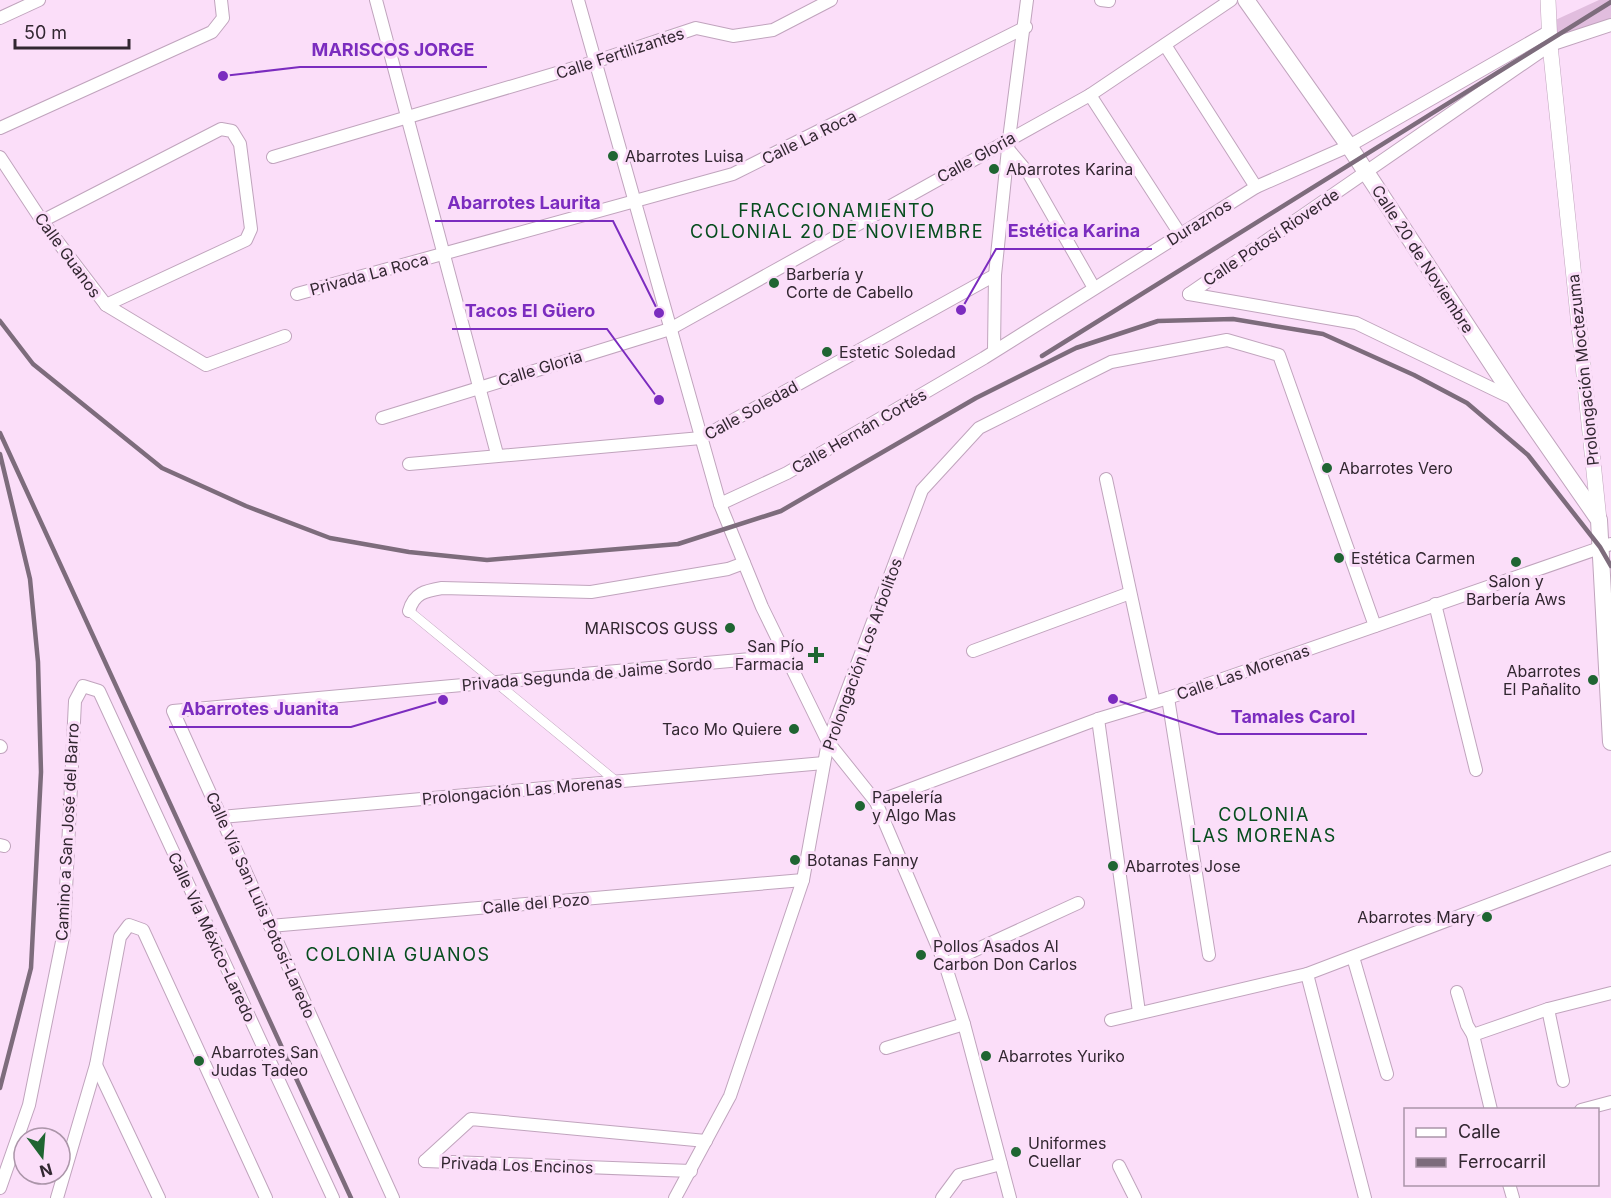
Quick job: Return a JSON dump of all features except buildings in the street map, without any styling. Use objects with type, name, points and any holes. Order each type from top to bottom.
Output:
[{"type":"main road","name":"Calle 20 de Noviembre","points":[[1246,0],[1349,146],[1515,399],[1599,520]]},
{"type":"main road","name":"Prolongación Moctezuma","points":[[1599,520],[1606,545],[1611,741]]},
{"type":"street","points":[[0,18],[39,0]]},
{"type":"street","points":[[0,128],[212,32],[223,18],[221,0]]},
{"type":"street","points":[[376,0],[405,118],[497,454]]},
{"type":"street","points":[[578,0],[720,504],[785,656],[828,742],[876,802],[945,964],[964,1024],[1010,1198]]},
{"type":"street","name":"Calle Fertilizantes","points":[[273,157],[594,63],[696,28],[733,36],[773,30],[831,0]]},
{"type":"street","points":[[994,350],[995,275],[1008,144],[1028,0]]},
{"type":"street","name":"Calle Gloria","points":[[382,418],[477,386],[670,329],[1008,144],[1090,95],[1231,0]]},
{"type":"street","name":"Prolongación Moctezuma","points":[[1548,0],[1599,520]]},
{"type":"street","points":[[1349,146],[1550,38],[1611,26]]},
{"type":"street","name":"Calle La Roca","points":[[442,254],[733,174],[1026,27]]},
{"type":"street","name":"Calle Potosí Rioverde","points":[[1515,399],[1356,323],[1189,294],[1366,172],[1550,38]]},
{"type":"street","points":[[1165,45],[1256,187]]},
{"type":"street","points":[[1090,95],[1180,234]]},
{"type":"street","points":[[42,221],[221,129],[232,131],[240,144],[251,229],[246,240],[106,306]]},
{"type":"street","points":[[1008,144],[1029,174],[1094,288]]},
{"type":"street","name":"Duraznos","points":[[994,350],[1256,187],[1349,146]]},
{"type":"street","name":"Calle Guanos","points":[[0,157],[42,221],[106,306],[206,365],[285,336]]},
{"type":"street","name":"Privada La Roca","points":[[297,294],[442,254]]},
{"type":"street","name":"Calle Soledad","points":[[409,464],[497,454],[701,438],[995,275]]},
{"type":"street","name":"Prolongación Los Arbolitos","points":[[675,1198],[730,1096],[803,880],[828,742],[922,490],[979,428],[1111,362],[1227,340],[1279,355],[1375,626]]},
{"type":"street","name":"Calle Hernán Cortés","points":[[720,504],[787,473],[994,350]]},
{"type":"street","points":[[1106,479],[1154,702]]},
{"type":"street","name":"Calle Las Morenas","points":[[876,802],[1098,719],[1168,698],[1606,545]]},
{"type":"street","points":[[617,782],[409,611],[413,599],[424,591],[442,588],[591,592],[728,569],[744,564]]},
{"type":"street","points":[[973,651],[1131,594]]},
{"type":"street","points":[[1436,604],[1476,770]]},
{"type":"street","name":"Privada Segunda de Jaime Sordo","points":[[173,711],[785,656]]},
{"type":"street","name":"Camino a San José del Barro","points":[[0,1188],[29,1105],[64,932],[75,701],[83,686]]},
{"type":"street","name":"Calle Vía México-Laredo","points":[[83,686],[99,692],[333,1198]]},
{"type":"street","points":[[1168,698],[1209,954]]},
{"type":"street","name":"Calle Vía San Luis Potosí-Laredo","points":[[173,711],[393,1198]]},
{"type":"street","points":[[1098,719],[1139,1012]]},
{"type":"street","name":"Prolongación Las Morenas","points":[[221,817],[824,763]]},
{"type":"street","points":[[1111,1020],[1307,974],[1611,858]]},
{"type":"street","name":"Calle del Pozo","points":[[270,926],[803,880]]},
{"type":"street","points":[[945,964],[1078,903]]},
{"type":"street","points":[[57,1198],[96,1065],[120,937],[129,925],[143,930],[266,1198]]},
{"type":"street","points":[[1353,957],[1387,1074]]},
{"type":"street","points":[[1307,974],[1365,1198]]},
{"type":"street","points":[[1457,992],[1467,1025],[1473,1035],[1491,1108]]},
{"type":"street","points":[[1473,1035],[1548,1009],[1611,993]]},
{"type":"street","points":[[1548,1009],[1563,1081]]},
{"type":"street","points":[[886,1048],[964,1024]]},
{"type":"street","points":[[96,1065],[159,1198]]},
{"type":"street","points":[[1588,1108],[1611,1102]]},
{"type":"street","name":"Privada Los Encinos","points":[[691,1172],[425,1161],[471,1119],[706,1141]]},
{"type":"street","points":[[942,1198],[958,1175],[1001,1164]]},
{"type":"street","points":[[1119,1166],[1135,1198]]},
{"type":"shaded area","points":[[1599,0],[1611,0],[1611,21],[1556,40],[1551,22]]},
{"type":"railway","points":[[1042,356],[1611,2]]},
{"type":"railway","points":[[0,321],[33,364],[162,468],[246,506],[330,538],[409,552],[487,560],[678,544],[781,511],[976,398],[1076,348],[1158,321],[1233,319],[1323,334],[1414,375],[1467,403],[1528,455],[1600,547],[1611,566]]},
{"type":"railway","points":[[0,433],[351,1198]]},
{"type":"railway","points":[[0,454],[30,579],[38,662],[41,772],[31,968],[0,1088]]},
{"type":"place","name":"MARISCOS JORGE","points":[[223,76]]},
{"type":"place","name":"Abarrotes Luisa","points":[[613,156]]},
{"type":"place","name":"Abarrotes Karina","points":[[994,169]]},
{"type":"place","name":"Barbería y Corte de Cabello","points":[[774,283]]},
{"type":"place","name":"Estética Karina","points":[[961,310]]},
{"type":"place","name":"Abarrotes Laurita","points":[[659,313]]},
{"type":"place","name":"Estetic Soledad","points":[[827,352]]},
{"type":"place","name":"Tacos El Güero","points":[[659,400]]},
{"type":"place","name":"Abarrotes Vero","points":[[1327,468]]},
{"type":"place","name":"Estética Carmen","points":[[1339,558]]},
{"type":"place","name":"Salon y Barbería Aws","points":[[1516,562]]},
{"type":"place","name":"MARISCOS GUSS","points":[[730,628]]},
{"type":"place","name":"San Pío Farmacia","points":[[816,655]]},
{"type":"place","name":"Abarrotes El Pañalito","points":[[1593,680]]},
{"type":"place","name":"Tamales Carol","points":[[1113,699]]},
{"type":"place","name":"Abarrotes Juanita","points":[[443,700]]},
{"type":"place","name":"Taco Mo Quiere","points":[[794,729]]},
{"type":"place","name":"Papelería y Algo Mas","points":[[860,806]]},
{"type":"place","name":"Botanas Fanny","points":[[795,860]]},
{"type":"place","name":"Abarrotes Jose","points":[[1113,866]]},
{"type":"place","name":"Abarrotes Mary","points":[[1487,917]]},
{"type":"place","name":"Pollos Asados Al Carbon Don Carlos","points":[[921,955]]},
{"type":"place","name":"Abarrotes Yuriko","points":[[986,1056]]},
{"type":"place","name":"Abarrotes San Judas Tadeo","points":[[199,1061]]},
{"type":"place","name":"Uniformes Cuellar","points":[[1016,1152]]},
{"type":"district","name":"FRACCIONAMIENTO COLONIAL 20 DE NOVIEMBRE","points":[[837,221]]},
{"type":"district","name":"COLONIA LAS MORENAS","points":[[1264,825]]},
{"type":"district","name":"COLONIA GUANOS","points":[[398,955]]}]
